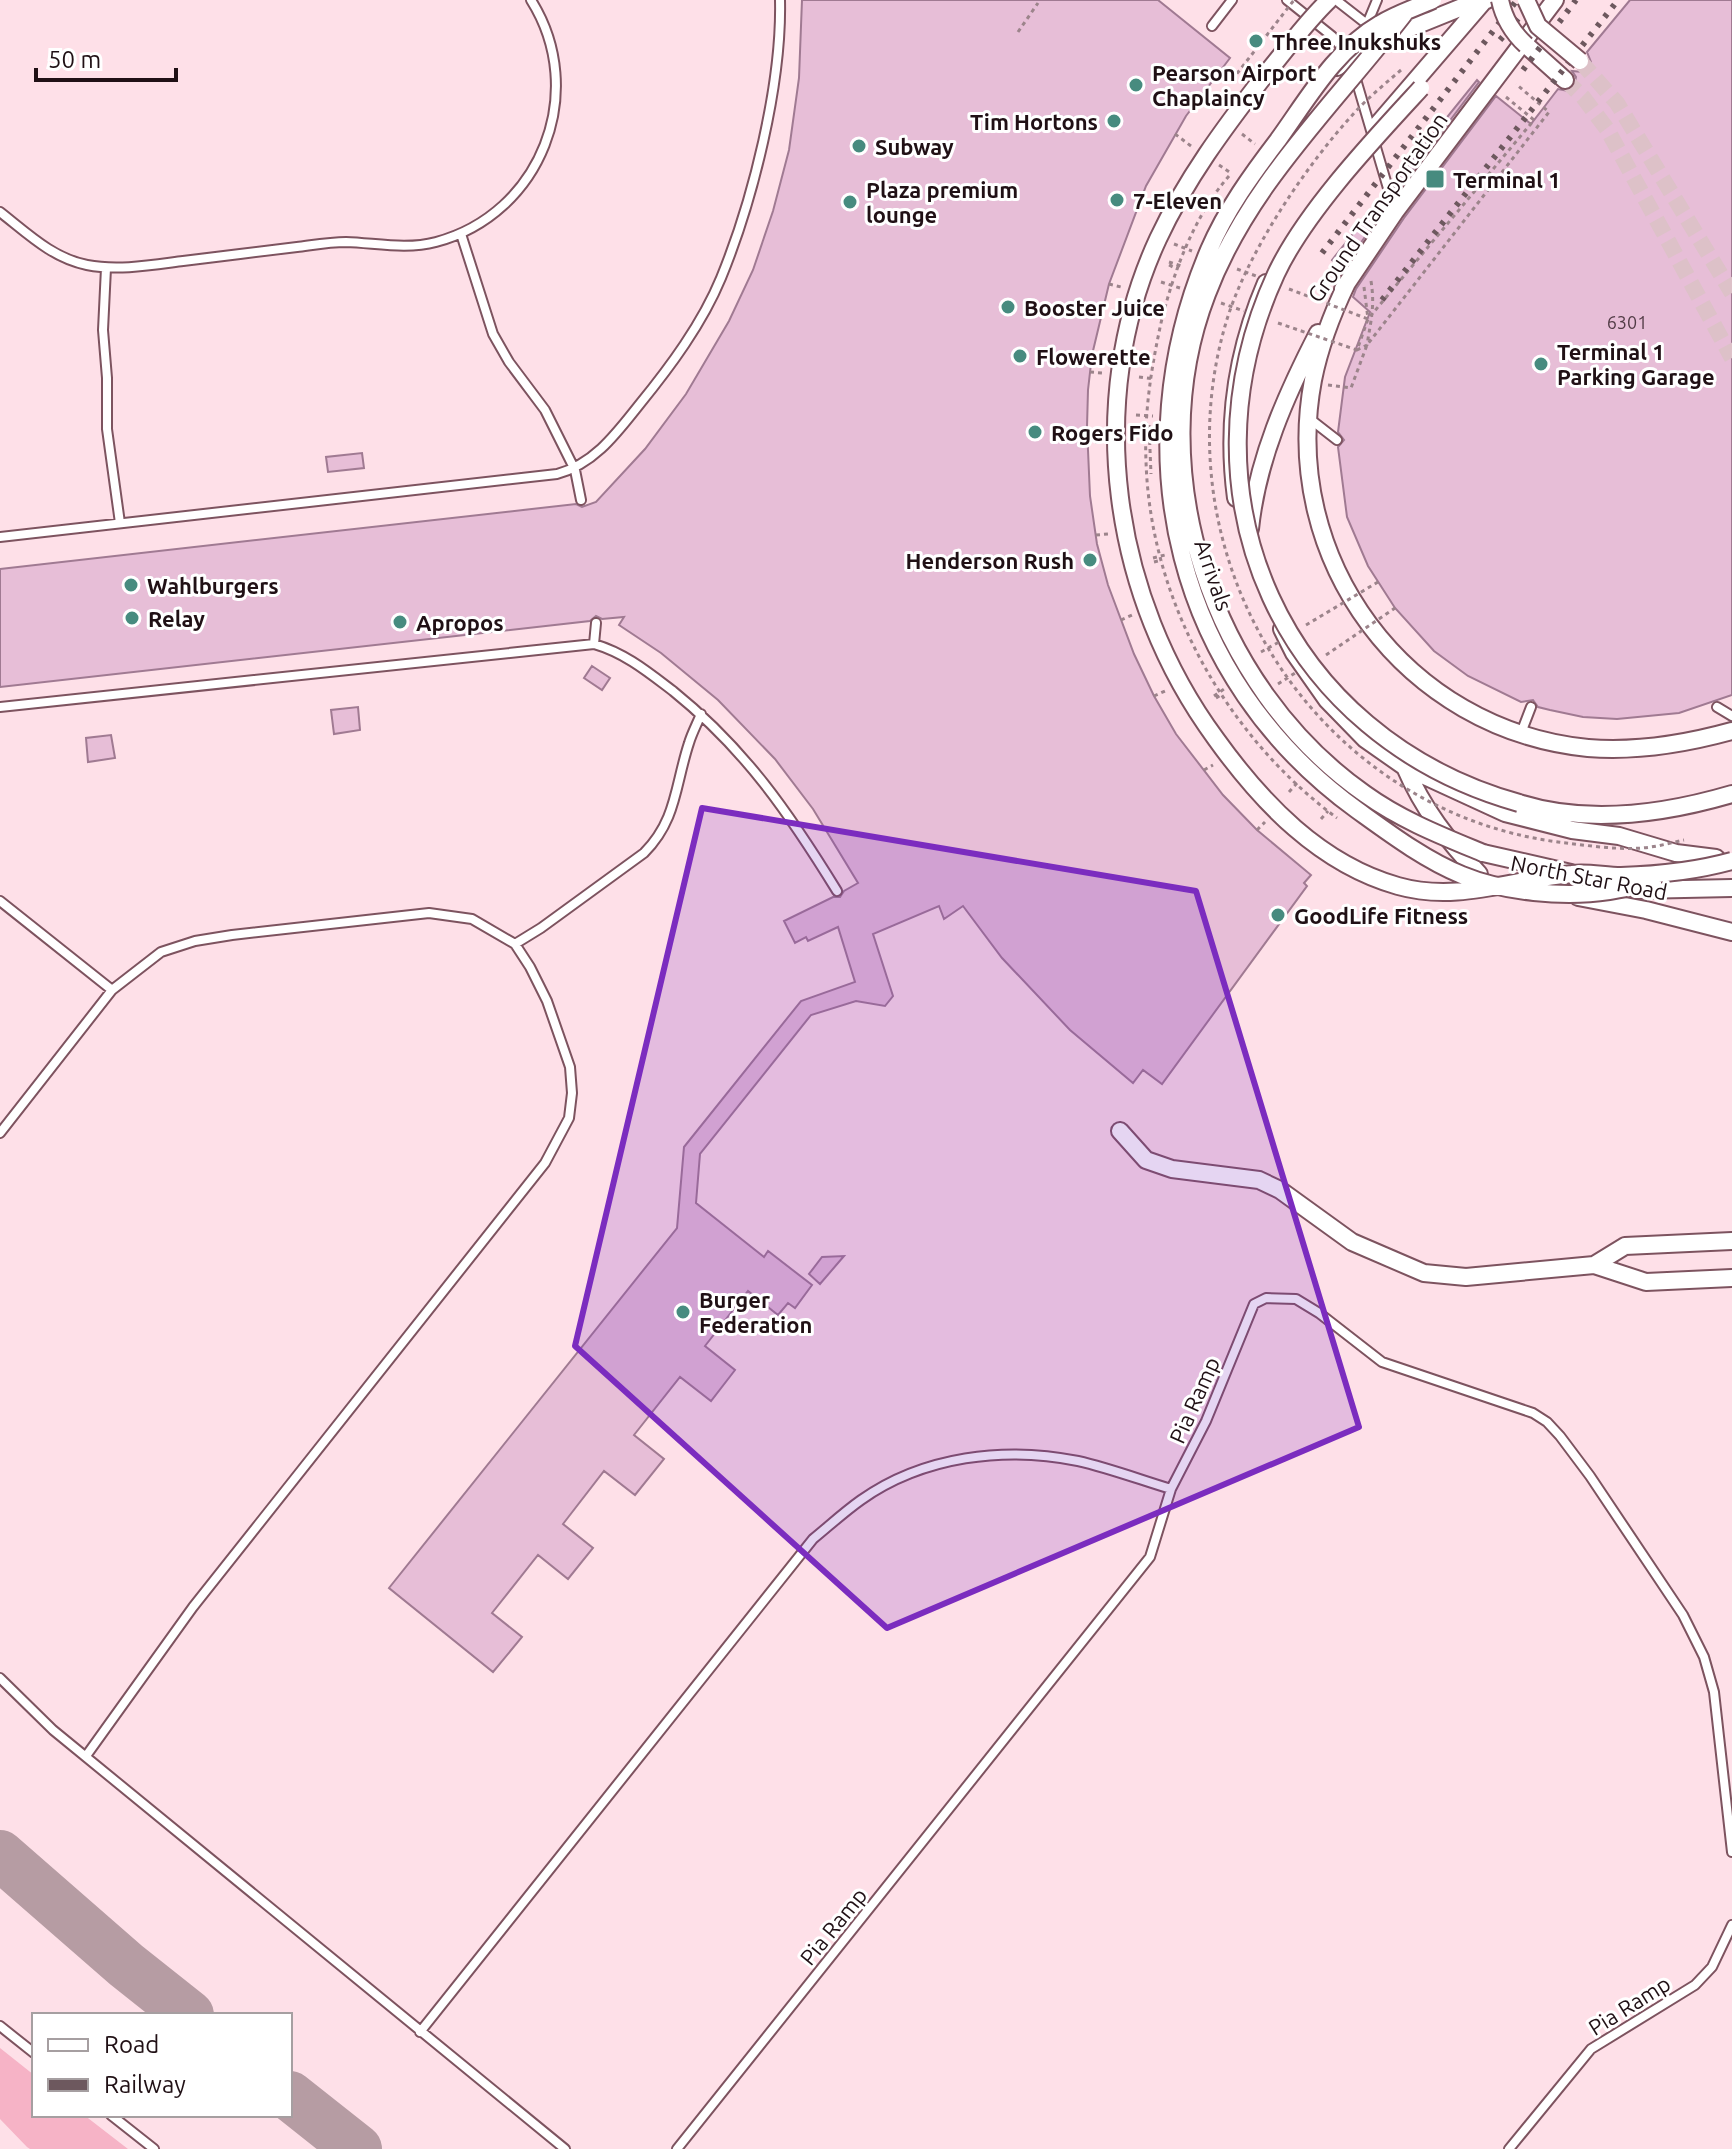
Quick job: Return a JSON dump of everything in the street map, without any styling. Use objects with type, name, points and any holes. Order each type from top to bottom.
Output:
[{"type":"street","points":[[1329,0],[1210,147],[1175,205],[1137,294],[1120,368],[1116,456],[1125,530],[1138,585],[1165,655],[1208,729],[1266,802],[1324,851],[1377,879],[1416,891],[1436,893],[1483,890],[1574,873],[1663,874],[1728,860]]},
{"type":"street","points":[[1414,0],[1258,196],[1237,229],[1206,295],[1183,408],[1183,464],[1189,510],[1196,547],[1228,632],[1265,696],[1304,742],[1364,794],[1412,823],[1483,853],[1574,873]]},
{"type":"street","name":"Arrivals","points":[[1433,0],[1378,25],[1339,58],[1257,168],[1210,247],[1180,331],[1168,408],[1170,499],[1190,583],[1228,668],[1263,723],[1314,777],[1375,823],[1462,875],[1533,892],[1607,892],[1728,860]]},
{"type":"street","name":"North Star Road","points":[[1485,0],[1387,37],[1350,57],[1334,70],[1260,167],[1224,226],[1190,309],[1175,375],[1171,456],[1175,504],[1194,585],[1219,647],[1250,700],[1278,736],[1314,773],[1377,821],[1412,843],[1511,886],[1646,910],[1732,932]]},
{"type":"street","name":"Arrivals","points":[[1485,0],[1421,88],[1312,217],[1277,273],[1256,327],[1238,410],[1241,500],[1260,570],[1286,627],[1321,680],[1361,721],[1416,758],[1469,786],[1543,809],[1616,814],[1690,804],[1732,794]]},
{"type":"street","name":"Ground Transportation","points":[[1485,0],[1326,188],[1280,257],[1255,308],[1236,384],[1231,452],[1248,551],[1277,621],[1294,653],[1327,700],[1365,739],[1405,767],[1505,813],[1572,830],[1619,836],[1676,853],[1728,860]]},
{"type":"street","points":[[1500,0],[1513,33],[1565,80]]},
{"type":"street","points":[[1526,0],[1538,26],[1580,61]]},
{"type":"street","name":"Ground Transportation","points":[[1248,551],[1252,511],[1271,439],[1294,379],[1347,283],[1395,212],[1555,0]]},
{"type":"street","points":[[1347,283],[1325,333],[1312,383],[1310,480],[1334,564],[1354,604],[1375,634],[1424,682],[1476,716],[1521,733],[1587,748],[1635,749],[1691,742],[1732,731]]},
{"type":"street","name":"Ground Transportation","points":[[1405,767],[1418,797],[1437,826],[1479,874]]},
{"type":"street","points":[[1540,891],[1728,860]]},
{"type":"street","points":[[1607,892],[1684,887],[1732,888]]},
{"type":"street","points":[[1120,1131],[1146,1160],[1172,1169],[1259,1180],[1280,1190],[1352,1242],[1424,1273],[1466,1277],[1594,1265],[1646,1282],[1732,1278]]},
{"type":"street","points":[[1594,1265],[1625,1246],[1732,1241]]},
{"type":"lane","points":[[0,212],[64,259],[106,268],[325,243],[419,246],[461,234],[500,209],[518,192],[545,147],[553,125],[553,57],[546,32],[531,0]]},
{"type":"lane","points":[[0,537],[575,470],[596,455],[616,434],[654,386],[691,334],[720,280],[762,147],[774,73],[780,0]]},
{"type":"lane","points":[[1212,26],[1232,0]]},
{"type":"lane","points":[[1287,0],[1332,36],[1350,57],[1395,212]]},
{"type":"lane","points":[[1336,0],[1368,25]]},
{"type":"lane","points":[[1350,57],[1368,25],[1377,0]]},
{"type":"lane","points":[[461,234],[493,334],[509,362],[541,403],[575,470],[581,500]]},
{"type":"lane","points":[[106,268],[103,330],[107,429],[120,523]]},
{"type":"lane","points":[[1309,419],[1337,440]]},
{"type":"lane","points":[[594,644],[596,623]]},
{"type":"lane","points":[[0,707],[594,644],[623,655],[701,714],[752,766],[799,829],[837,891]]},
{"type":"lane","points":[[1521,733],[1531,707]]},
{"type":"lane","points":[[1717,707],[1732,716]]},
{"type":"lane","points":[[515,944],[644,853],[658,839],[673,807],[689,742],[701,714]]},
{"type":"lane","points":[[0,901],[112,990]]},
{"type":"lane","points":[[0,1133],[112,990],[161,952],[195,941],[232,935],[429,913],[472,919],[515,944],[547,1001],[570,1067],[572,1093],[569,1118],[545,1163],[193,1607],[86,1756]]},
{"type":"lane","name":"Pia Ramp","points":[[677,2149],[1150,1557],[1171,1489],[1206,1421],[1254,1304],[1266,1298],[1296,1299],[1382,1362],[1533,1413],[1547,1422],[1620,1519],[1683,1615],[1704,1657],[1714,1692],[1732,1852]]},
{"type":"lane","points":[[420,2032],[813,1539],[862,1499],[907,1476],[948,1461],[1015,1453],[1078,1461],[1171,1489]]},
{"type":"lane","points":[[0,1678],[53,1730],[565,2149]]},
{"type":"lane","name":"Pia Ramp","points":[[1509,2149],[1591,2049],[1695,1985],[1712,1967],[1732,1925]]},
{"type":"lane","points":[[0,2026],[32,2051]]},
{"type":"lane","points":[[114,2117],[154,2149]]},
{"type":"path","points":[[1232,80],[1294,0]]},
{"type":"path","points":[[1018,32],[1038,3]]},
{"type":"path","points":[[1401,70],[1356,110],[1305,175],[1269,230],[1225,326],[1214,383],[1209,436],[1214,501],[1225,554],[1264,644],[1282,674],[1315,715],[1339,737],[1412,793],[1449,812],[1494,829],[1541,840],[1596,847],[1643,848],[1684,840]]},
{"type":"path","points":[[1368,309],[1368,319],[1357,350],[1367,345],[1549,112],[1513,81]]},
{"type":"path","points":[[1368,319],[1534,120],[1502,94]]},
{"type":"path","points":[[1175,134],[1192,147]]},
{"type":"path","points":[[1242,134],[1255,144]]},
{"type":"path","points":[[1248,153],[1261,135]]},
{"type":"path","points":[[1219,165],[1232,172],[1207,208],[1177,269],[1153,364],[1146,418],[1149,499],[1162,560],[1189,634],[1221,695],[1278,767],[1344,823]]},
{"type":"path","points":[[1138,200],[1152,206]]},
{"type":"path","points":[[1177,269],[1169,264],[1184,267]]},
{"type":"path","points":[[1312,383],[1351,388],[1367,345],[1375,303],[1371,277]]},
{"type":"path","points":[[1109,284],[1122,287]]},
{"type":"path","points":[[1090,372],[1108,374]]},
{"type":"path","points":[[1139,377],[1154,379]]},
{"type":"path","points":[[1146,418],[1136,416],[1153,416]]},
{"type":"path","points":[[1087,443],[1100,442]]},
{"type":"path","points":[[1096,535],[1108,534]]},
{"type":"path","points":[[1162,560],[1154,560],[1168,554]]},
{"type":"path","points":[[1164,603],[1178,598]]},
{"type":"path","points":[[1121,620],[1138,612]]},
{"type":"path","points":[[1221,695],[1215,697],[1226,687]]},
{"type":"path","points":[[1154,696],[1165,691]]},
{"type":"path","points":[[1204,770],[1213,765]]},
{"type":"path","points":[[1289,792],[1298,782]]},
{"type":"path","points":[[1321,819],[1328,811]]},
{"type":"highlighted area","points":[[702,808],[1196,891],[1359,1427],[887,1628],[575,1346]]},
{"type":"shaded area","points":[[0,2048],[32,2073],[32,2117],[87,2117],[128,2149],[30,2149],[0,2119]]},
{"type":"building","points":[[802,0],[1158,0],[1230,58],[1186,116],[1146,186],[1109,284],[1092,355],[1088,390],[1090,496],[1097,544],[1108,585],[1134,654],[1176,734],[1223,795],[1257,830],[1311,875],[1304,883],[1307,886],[1162,1084],[1143,1070],[1133,1083],[1070,1030],[1002,958],[963,906],[944,919],[939,906],[873,934],[893,996],[885,1006],[856,1001],[811,1015],[700,1154],[696,1203],[764,1257],[768,1251],[812,1285],[795,1308],[788,1303],[778,1315],[748,1291],[705,1346],[735,1370],[711,1401],[680,1377],[634,1435],[664,1459],[635,1495],[604,1471],[563,1524],[593,1548],[568,1579],[538,1555],[492,1613],[522,1637],[493,1672],[389,1588],[677,1228],[684,1147],[801,1001],[855,982],[838,927],[808,941],[806,937],[795,943],[784,921],[833,897],[840,897],[858,883],[813,809],[775,759],[718,700],[661,653],[619,625],[624,617],[602,619],[596,616],[590,621],[0,687],[0,569],[576,504],[582,507],[596,502],[645,449],[686,394],[729,321],[753,270],[789,150],[799,78]]},
{"type":"building","name":"Terminal 1 Parking Garage","points":[[1630,0],[1732,0],[1732,695],[1679,713],[1617,719],[1583,717],[1550,710],[1538,707],[1533,700],[1521,702],[1468,676],[1434,651],[1395,608],[1368,566],[1347,517],[1338,447],[1344,440],[1338,432],[1345,377],[1370,312],[1353,297],[1356,289],[1404,218],[1496,96],[1531,124],[1558,89],[1568,91],[1574,87],[1576,77],[1572,71],[1588,69],[1591,62],[1587,52]]},
{"type":"building","points":[[1477,80],[1479,82],[1396,192],[1394,183]]},
{"type":"building","points":[[1383,196],[1386,206],[1343,269],[1332,260]]},
{"type":"building","points":[[362,453],[364,468],[328,472],[326,457]]},
{"type":"building","points":[[592,666],[610,678],[602,690],[584,678]]},
{"type":"building","points":[[358,707],[360,730],[334,734],[331,710]]},
{"type":"building","points":[[111,735],[115,758],[88,762],[86,738]]},
{"type":"building","points":[[844,1256],[820,1284],[809,1274],[822,1257]]},
{"type":"taxiway","points":[[0,1855],[126,1965],[186,2013]]},
{"type":"taxiway","points":[[292,2098],[357,2149]]},
{"type":"tunnel","points":[[1580,61],[1617,103],[1732,293]]},
{"type":"tunnel","points":[[1565,80],[1583,97],[1607,129],[1732,358]]},
{"type":"railway","points":[[1322,253],[1517,0]]},
{"type":"railway","points":[[1500,40],[1534,0]]},
{"type":"railway","points":[[1523,70],[1576,0]]},
{"type":"railway","points":[[1382,300],[1618,0]]},
{"type":"place","name":"Three Inukshuks","points":[[1256,41]]},
{"type":"place","name":"Pearson Airport Chaplaincy","points":[[1136,85]]},
{"type":"place","name":"Tim Hortons","points":[[1114,121]]},
{"type":"place","name":"Subway","points":[[859,146]]},
{"type":"place","name":"Terminal 1","points":[[1435,179]]},
{"type":"place","name":"7-Eleven","points":[[1117,200]]},
{"type":"place","name":"Plaza premium lounge","points":[[850,202]]},
{"type":"place","name":"Booster Juice","points":[[1008,307]]},
{"type":"place","name":"Flowerette","points":[[1020,356]]},
{"type":"place","name":"Terminal 1 Parking Garage","points":[[1541,364]]},
{"type":"place","name":"Rogers Fido","points":[[1035,432]]},
{"type":"place","name":"Henderson Rush","points":[[1090,560]]},
{"type":"place","name":"Wahlburgers","points":[[131,585]]},
{"type":"place","name":"Relay","points":[[132,618]]},
{"type":"place","name":"Apropos","points":[[400,622]]},
{"type":"place","name":"GoodLife Fitness","points":[[1278,915]]},
{"type":"place","name":"Burger Federation","points":[[683,1312]]}]
